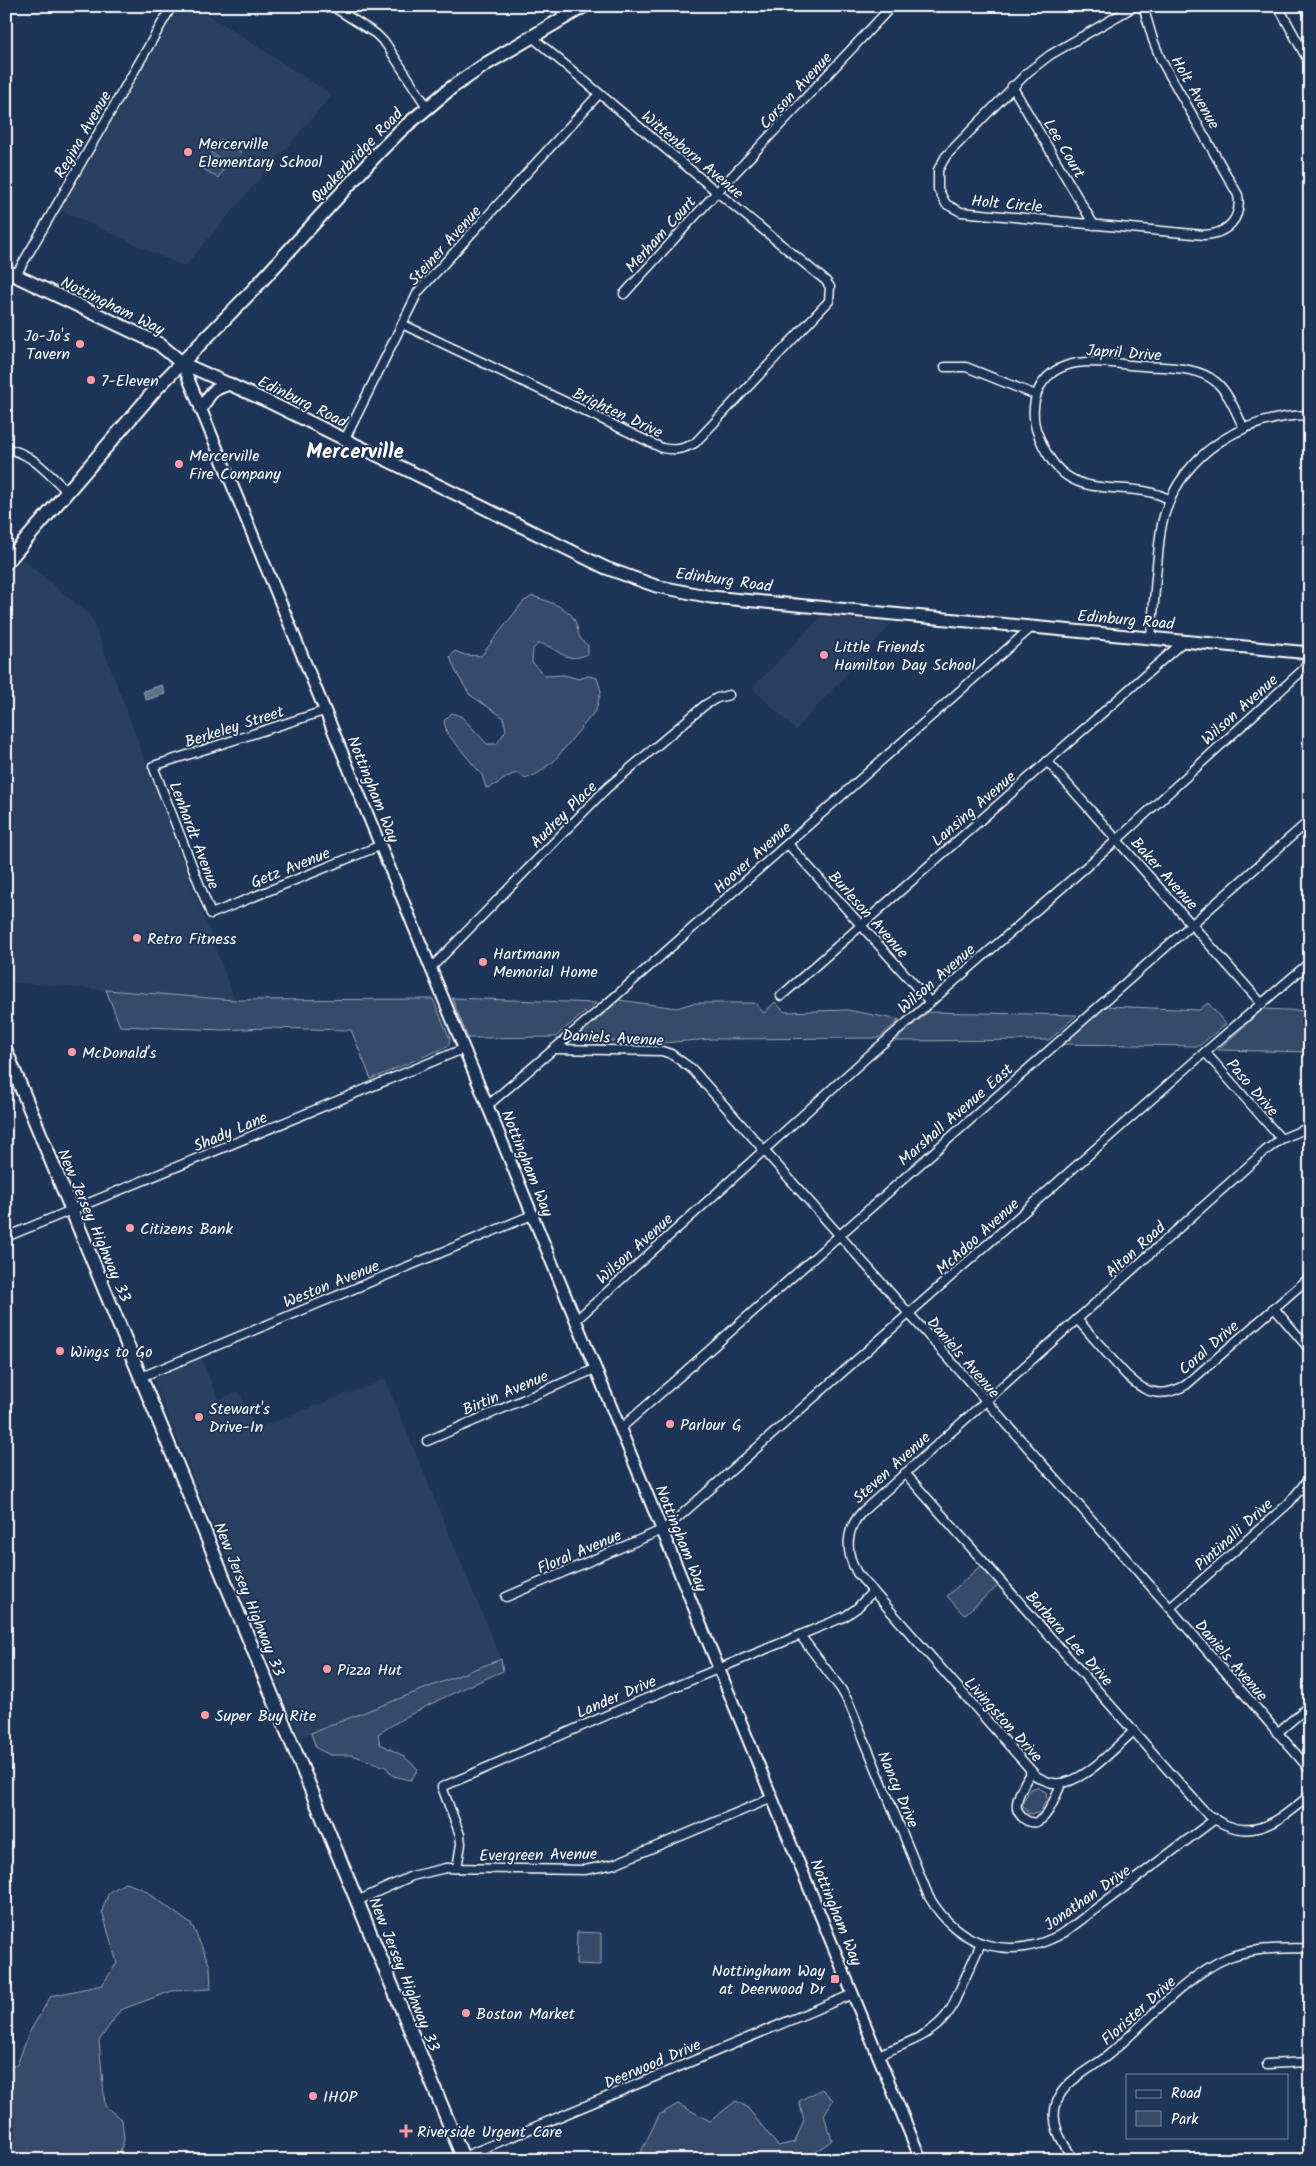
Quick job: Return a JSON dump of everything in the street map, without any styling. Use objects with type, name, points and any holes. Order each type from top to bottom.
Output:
[{"type":"main road","name":"Quakerbridge Road","points":[[6,563],[156,389],[253,290],[378,153],[427,107],[486,64],[584,6]]},
{"type":"main road","name":"Nottingham Way","points":[[11,273],[159,344],[182,363]]},
{"type":"main road","name":"Edinburg Road","points":[[182,363],[345,439],[606,568],[656,586],[711,596],[1310,653]]},
{"type":"main road","points":[[201,410],[208,395],[216,388],[230,384]]},
{"type":"main road","name":"New Jersey Highway 33","points":[[6,1052],[463,2159]]},
{"type":"street","name":"Regina Avenue","points":[[11,273],[172,6]]},
{"type":"street","points":[[332,6],[376,34],[386,44],[427,107]]},
{"type":"street","points":[[558,6],[565,18]]},
{"type":"street","name":"Corson Avenue","points":[[717,192],[892,6]]},
{"type":"street","name":"Holt Circle","points":[[1135,6],[1050,55],[1012,86],[942,161],[936,179],[941,197],[946,204],[961,212],[1214,234],[1222,232],[1235,220],[1240,203],[1235,188]]},
{"type":"street","name":"Holt Avenue","points":[[1143,6],[1161,60],[1235,188]]},
{"type":"street","points":[[1278,6],[1310,64]]},
{"type":"street","name":"Wittenborn Avenue","points":[[532,37],[826,281],[830,287],[831,294]]},
{"type":"street","name":"Lee Court","points":[[1012,86],[1094,225]]},
{"type":"street","name":"Steiner Avenue","points":[[345,439],[418,292],[599,94]]},
{"type":"street","name":"Merham Court","points":[[624,294],[717,192]]},
{"type":"street","name":"Brighten Drive","points":[[402,324],[662,448],[674,450],[686,448],[695,442],[829,302],[831,294]]},
{"type":"street","name":"Japril Drive","points":[[1036,395],[1045,380],[1053,372],[1073,363],[1083,361],[1189,370],[1209,376],[1218,383],[1226,393],[1244,428]]},
{"type":"street","name":"Nottingham Way","points":[[182,363],[379,846],[921,2160]]},
{"type":"street","points":[[945,367],[966,367],[1036,395],[1034,406],[1036,428],[1048,455],[1065,475],[1084,484],[1150,491],[1170,500]]},
{"type":"street","points":[[1151,638],[1160,536],[1170,500],[1187,471],[1212,446],[1244,428],[1273,418],[1310,415]]},
{"type":"street","points":[[6,449],[32,459],[68,492]]},
{"type":"street","name":"Hoover Avenue","points":[[487,1106],[617,996],[1033,626]]},
{"type":"street","name":"Lansing Avenue","points":[[780,996],[1184,640]]},
{"type":"street","name":"Wilson Avenue","points":[[575,1321],[763,1150],[1117,840],[1305,668],[1310,653]]},
{"type":"street","name":"Audrey Place","points":[[430,969],[607,788],[705,705],[717,698],[729,695]]},
{"type":"street","name":"Berkeley Street","points":[[153,766],[324,711]]},
{"type":"street","name":"Baker Avenue","points":[[1047,761],[1262,1004]]},
{"type":"street","name":"Lenhardt Avenue","points":[[153,766],[211,914]]},
{"type":"street","name":"Marshall Avenue East","points":[[620,1429],[1310,820]]},
{"type":"street","name":"Burleson Avenue","points":[[788,844],[930,1002]]},
{"type":"street","name":"Getz Avenue","points":[[211,914],[379,846]]},
{"type":"street","name":"McAdoo Avenue","points":[[662,1530],[909,1315],[1205,1052],[1310,962]]},
{"type":"street","name":"Daniels Avenue","points":[[554,1048],[662,1051],[671,1054],[692,1069],[984,1401],[1170,1608],[1310,1770]]},
{"type":"street","name":"Shady Lane","points":[[6,1237],[463,1049]]},
{"type":"street","name":"Paso Drive","points":[[1205,1052],[1281,1139]]},
{"type":"street","name":"Alton Road","points":[[984,1401],[1265,1151],[1281,1139],[1310,1127]]},
{"type":"street","name":"Weston Avenue","points":[[141,1377],[532,1215]]},
{"type":"street","name":"Coral Drive","points":[[1077,1319],[1137,1386],[1156,1393],[1167,1393],[1186,1385],[1310,1277]]},
{"type":"street","points":[[1274,1308],[1310,1350]]},
{"type":"street","name":"Birtin Avenue","points":[[427,1441],[595,1369]]},
{"type":"street","name":"Steven Avenue","points":[[874,1591],[857,1573],[849,1554],[849,1533],[857,1516],[984,1401]]},
{"type":"street","name":"Barbara Lee Drive","points":[[905,1473],[1206,1813],[1215,1819]]},
{"type":"street","name":"Pintinalli Drive","points":[[1170,1608],[1289,1503],[1310,1477]]},
{"type":"street","name":"Floral Avenue","points":[[506,1596],[662,1530]]},
{"type":"street","name":"Lander Drive","points":[[457,1868],[461,1844],[460,1835],[442,1787],[628,1706],[844,1616],[856,1608],[874,1591]]},
{"type":"street","name":"Livingston Drive","points":[[874,1591],[1031,1771],[1045,1781],[1061,1784]]},
{"type":"street","name":"Nancy Drive","points":[[800,1635],[841,1689],[848,1703],[929,1897],[936,1908],[956,1930],[981,1943]]},
{"type":"street","points":[[1277,1733],[1310,1705]]},
{"type":"street","points":[[1031,1771],[1017,1800],[1016,1808],[1019,1814],[1028,1821],[1033,1822],[1045,1817],[1061,1784],[1087,1773],[1134,1731]]},
{"type":"street","points":[[1215,1819],[1238,1829],[1259,1829],[1282,1818],[1310,1795]]},
{"type":"street","name":"Evergreen Avenue","points":[[357,1901],[427,1871],[457,1868],[585,1870],[601,1868],[772,1798]]},
{"type":"street","name":"Jonathan Drive","points":[[981,1943],[1008,1948],[1023,1948],[1051,1940],[1065,1932],[1215,1819]]},
{"type":"street","points":[[878,2055],[927,2034],[945,2020],[981,1943]]},
{"type":"street","name":"Florister Drive","points":[[1074,2160],[1060,2139],[1054,2120],[1057,2101],[1069,2084],[1107,2056],[1156,2011],[1214,1964],[1242,1953],[1256,1950],[1310,1948]]},
{"type":"street","name":"Deerwood Drive","points":[[463,2159],[853,1994]]},
{"type":"street","points":[[1267,2064],[1310,2062]]},
{"type":"shaded area","name":"Mercerville Elementary School","points":[[180,6],[195,6],[332,95],[184,267],[61,210]]},
{"type":"shaded area","points":[[22,559],[91,616],[235,1000],[6,982],[6,577]]},
{"type":"shaded area","name":"Little Friends Hamilton Day School","points":[[822,616],[892,623],[796,730],[752,688]]},
{"type":"shaded area","points":[[162,685],[165,694],[146,700],[143,691]]},
{"type":"shaded area","points":[[200,1356],[219,1400],[239,1391],[255,1429],[385,1379],[501,1659],[300,1738],[154,1382],[154,1376],[158,1373]]},
{"type":"green space","points":[[221,139],[241,152],[233,167],[211,153]]},
{"type":"green space","points":[[210,155],[226,165],[218,178],[202,168]]},
{"type":"green space","points":[[533,596],[555,604],[571,614],[579,636],[588,646],[588,654],[573,658],[567,657],[539,643],[533,649],[532,662],[545,676],[564,675],[579,679],[588,676],[597,678],[601,691],[596,710],[554,761],[537,774],[525,779],[518,773],[513,774],[486,788],[482,775],[447,733],[444,721],[452,713],[462,717],[487,744],[497,744],[506,730],[503,717],[470,695],[456,672],[450,657],[455,651],[465,655],[481,656],[523,602]]},
{"type":"green space","points":[[106,990],[235,1000],[433,999],[450,1039],[449,1045],[444,1048],[371,1079],[351,1030],[268,1028],[222,1030],[120,1026]]},
{"type":"green space","points":[[452,998],[596,1003],[555,1037],[468,1038]]},
{"type":"green space","points":[[619,1000],[677,1008],[693,1003],[755,1003],[764,1013],[775,1002],[785,1012],[847,1010],[900,1020],[879,1038],[711,1039],[661,1043],[582,1040],[581,1034]]},
{"type":"green space","points":[[1208,1003],[1226,1024],[1199,1046],[1063,1044],[1106,1006],[1199,1010]]},
{"type":"green space","points":[[1263,1009],[1310,1011],[1310,1052],[1218,1050]]},
{"type":"green space","points":[[928,1012],[1077,1015],[1049,1040],[895,1041]]},
{"type":"green space","points":[[980,1566],[998,1586],[964,1615],[947,1596]]},
{"type":"green space","points":[[501,1659],[503,1671],[423,1708],[378,1734],[380,1744],[402,1755],[418,1769],[411,1780],[393,1776],[386,1767],[352,1755],[330,1755],[316,1748],[311,1733]]},
{"type":"green space","points":[[1037,1787],[1046,1792],[1047,1799],[1040,1813],[1029,1814],[1022,1804],[1030,1789]]},
{"type":"green space","points":[[125,1883],[143,1889],[192,1925],[210,1966],[211,1989],[172,1991],[120,2010],[99,2041],[105,2106],[122,2120],[124,2139],[118,2160],[6,2160],[6,2067],[17,2065],[29,2033],[51,1996],[102,1985],[117,1963],[102,1911],[109,1892]]},
{"type":"green space","points":[[577,1932],[601,1933],[601,1965],[576,1964]]},
{"type":"green space","points":[[822,2089],[833,2100],[824,2115],[832,2140],[815,2153],[818,2160],[644,2160],[641,2152],[659,2115],[678,2104],[710,2121],[736,2101],[747,2107],[778,2146],[795,2142],[804,2120],[799,2101]]},
{"type":"place","name":"Mercerville Elementary School","points":[[188,152]]},
{"type":"place","name":"Jo-Jo's Tavern","points":[[80,344]]},
{"type":"place","name":"7-Eleven","points":[[91,380]]},
{"type":"place","name":"Mercerville Fire Company","points":[[179,464]]},
{"type":"place","name":"Little Friends Hamilton Day School","points":[[824,655]]},
{"type":"place","name":"Retro Fitness","points":[[137,938]]},
{"type":"place","name":"Hartmann Memorial Home","points":[[483,962]]},
{"type":"place","name":"McDonald's","points":[[72,1052]]},
{"type":"place","name":"Citizens Bank","points":[[130,1228]]},
{"type":"place","name":"Wings to Go","points":[[60,1351]]},
{"type":"place","name":"Stewart's Drive-In","points":[[199,1417]]},
{"type":"place","name":"Parlour G","points":[[670,1424]]},
{"type":"place","name":"Pizza Hut","points":[[327,1669]]},
{"type":"place","name":"Super Buy Rite","points":[[205,1715]]},
{"type":"place","name":"Nottingham Way at Deerwood Dr","points":[[835,1979]]},
{"type":"place","name":"Boston Market","points":[[466,2013]]},
{"type":"place","name":"IHOP","points":[[313,2096]]},
{"type":"place","name":"Riverside Urgent Care","points":[[406,2131]]},
{"type":"district","name":"Mercerville","points":[[355,451]]}]
